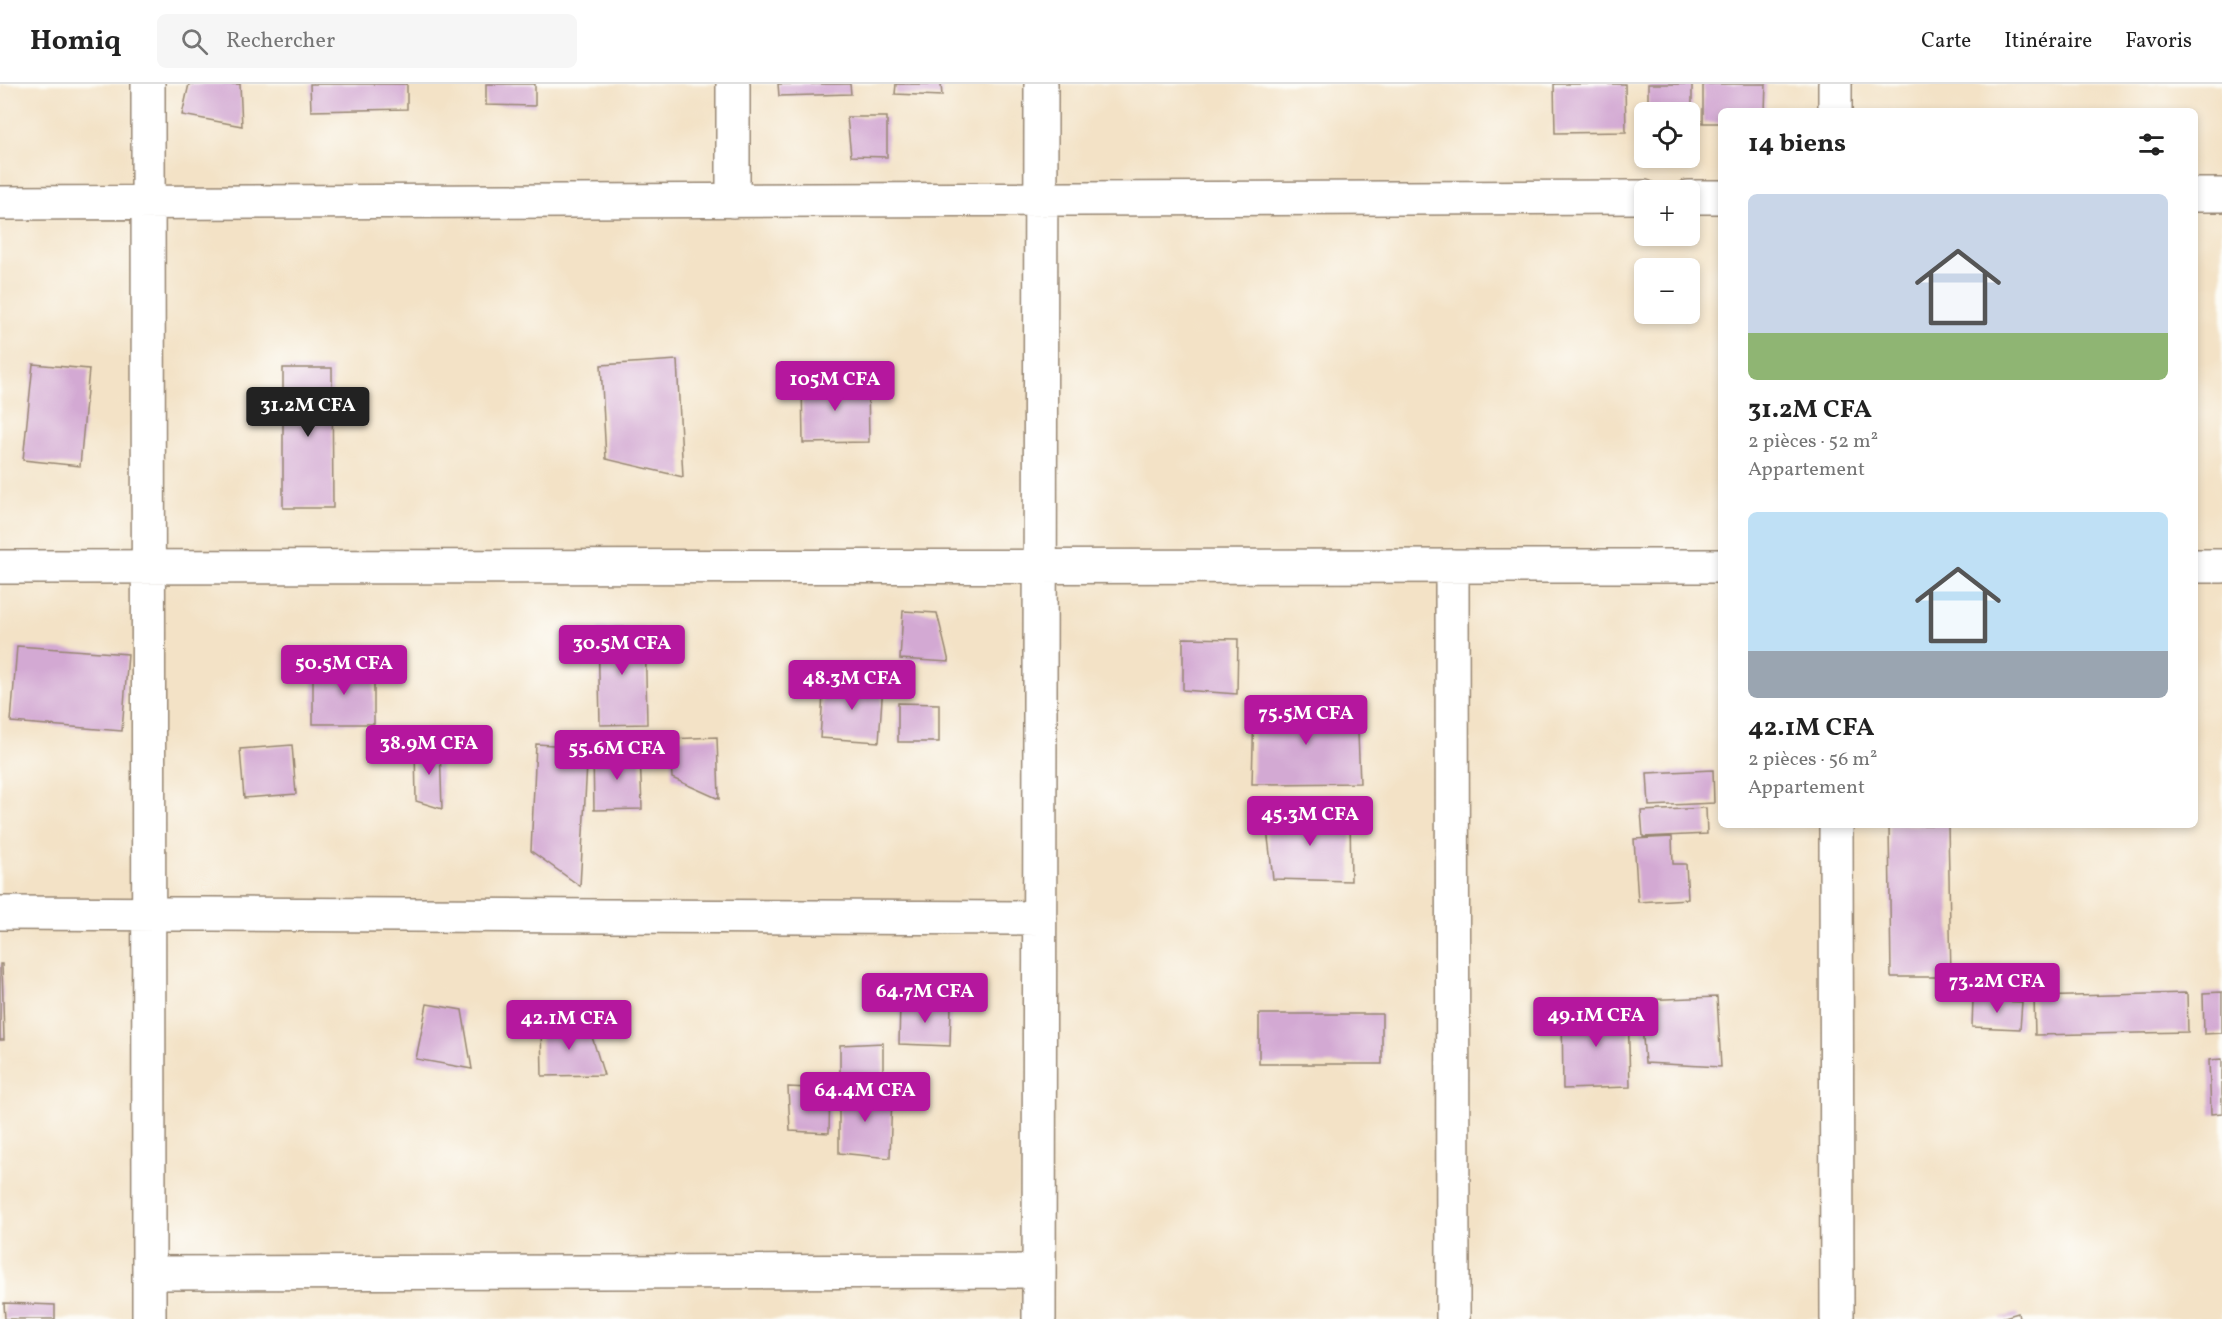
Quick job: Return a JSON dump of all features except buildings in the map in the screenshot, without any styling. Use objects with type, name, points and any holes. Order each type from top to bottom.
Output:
[{"type":"street","points":[[148,84],[149,1319]]},
{"type":"street","points":[[733,84],[733,201]]},
{"type":"street","points":[[1039,1319],[1041,84]]},
{"type":"street","points":[[1835,84],[1835,108]]},
{"type":"street","points":[[2198,195],[2222,195]]},
{"type":"street","points":[[1700,197],[1718,196]]},
{"type":"street","points":[[0,203],[1634,197]]},
{"type":"street","points":[[1452,566],[1453,1319]]},
{"type":"street","points":[[0,567],[1718,566]]},
{"type":"street","points":[[2198,566],[2222,566]]},
{"type":"street","points":[[1836,828],[1838,1319]]},
{"type":"street","points":[[0,913],[1040,918]]},
{"type":"street","points":[[149,1273],[1039,1271]]}]
